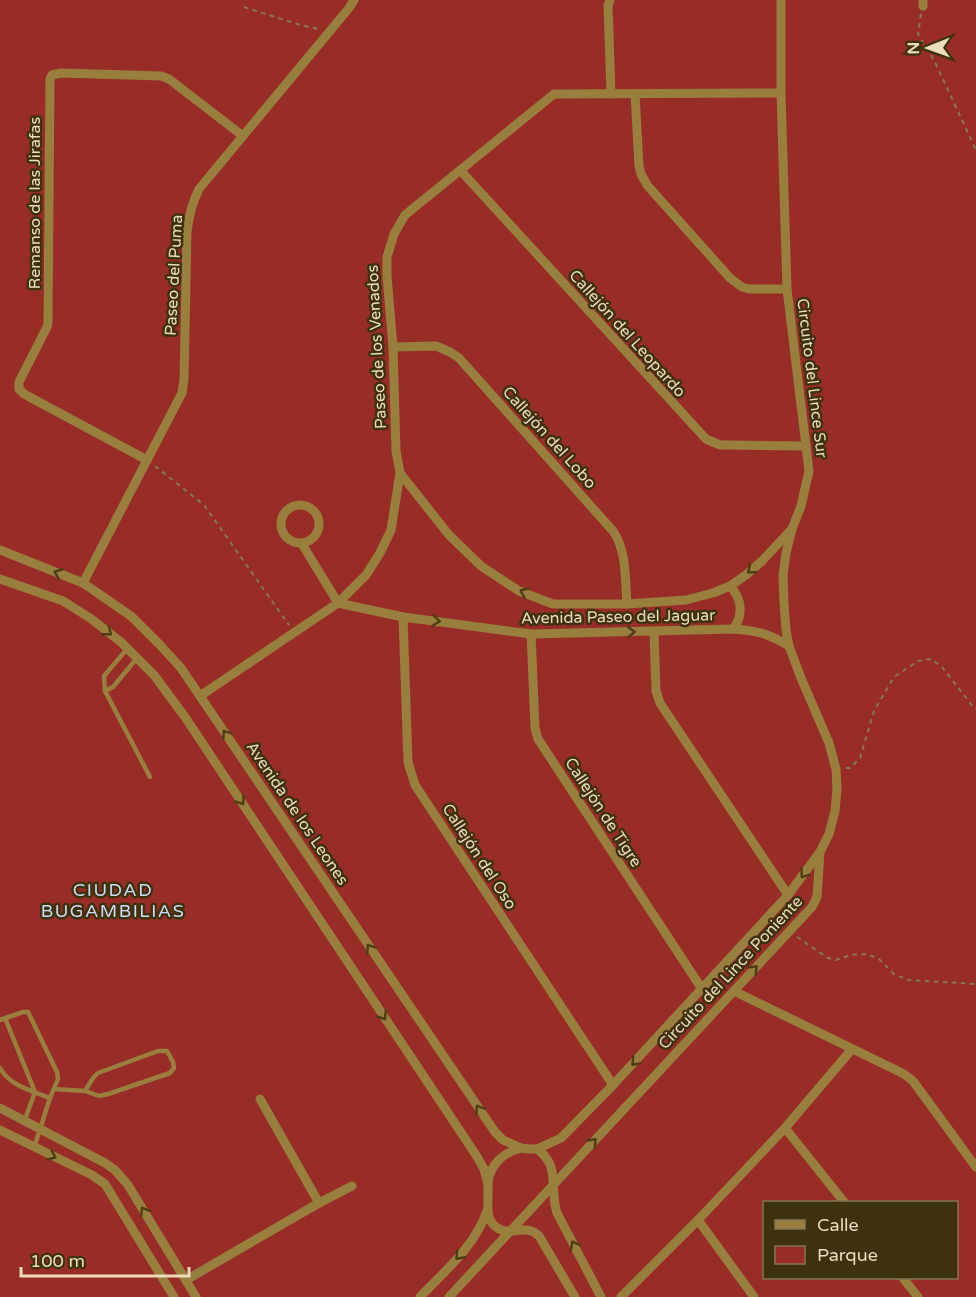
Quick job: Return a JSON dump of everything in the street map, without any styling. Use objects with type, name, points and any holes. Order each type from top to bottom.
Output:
[{"type":"street","name":"Paseo del Puma","points":[[83,583],[182,393],[187,231],[191,208],[199,189],[354,0]]},
{"type":"street","points":[[610,0],[608,6],[611,94]]},
{"type":"street","name":"Circuito del Lince Sur","points":[[781,0],[781,93],[787,289],[809,471],[801,506],[792,529],[783,575],[789,646],[829,743],[836,769],[836,811],[829,834],[820,852]]},
{"type":"street","name":"Remanso de las Jirafas","points":[[147,460],[24,394],[19,389],[19,381],[48,322],[50,79],[52,75],[61,73],[161,76],[243,136]]},
{"type":"street","name":"Paseo de los Venados","points":[[200,696],[338,603],[366,575],[381,553],[391,530],[400,472],[396,451],[393,346],[387,256],[394,234],[405,216],[554,94],[781,93]]},
{"type":"street","points":[[635,94],[639,166],[647,185],[730,278],[742,287],[756,290],[787,289]]},
{"type":"street","name":"Callejón del Leopardo","points":[[460,171],[706,440],[720,445],[806,446]]},
{"type":"street","name":"Callejón del Lobo","points":[[393,346],[431,346],[441,348],[459,358],[613,531],[623,553],[627,604]]},
{"type":"street","name":"Avenida Paseo del Jaguar","points":[[400,472],[449,535],[481,566],[519,591],[553,604],[627,604],[686,600],[713,593],[730,586],[746,575],[792,529]]},
{"type":"street","points":[[302,544],[316,535],[319,519],[309,507],[298,505],[284,513],[282,529],[287,539],[302,544],[338,603]]},
{"type":"street","name":"Avenida de los Leones","points":[[0,550],[83,583],[131,616],[182,668],[495,1132],[503,1140],[520,1148]]},
{"type":"street","points":[[0,579],[63,601],[90,618],[154,675],[185,717],[476,1155],[484,1169],[488,1184]]},
{"type":"street","points":[[730,586],[738,595],[741,606],[739,619],[734,629]]},
{"type":"street","name":"Avenida Paseo del Jaguar","points":[[338,603],[403,617],[531,634],[734,629],[757,631],[775,637],[789,646]]},
{"type":"street","name":"Callejón del Oso","points":[[403,617],[408,762],[415,785],[614,1085]]},
{"type":"street","points":[[654,632],[656,692],[660,703],[788,896]]},
{"type":"street","name":"Callejón de Tigre","points":[[531,634],[535,728],[538,740],[702,989]]},
{"type":"street","name":"Circuito del Lince Poniente","points":[[537,1149],[561,1138],[614,1085],[788,896],[820,852]]},
{"type":"street","name":"Circuito del Lince Poniente","points":[[449,1297],[812,907],[817,897],[820,852]]},
{"type":"street","points":[[734,991],[914,1081],[976,1167]]},
{"type":"street","points":[[621,1297],[785,1128],[852,1049]]},
{"type":"street","points":[[260,1099],[319,1203]]},
{"type":"street","points":[[0,1108],[115,1170],[128,1185],[196,1297]]},
{"type":"street","points":[[785,1128],[842,1201]]},
{"type":"street","points":[[0,1130],[92,1174],[105,1184],[174,1297]]},
{"type":"street","points":[[576,1297],[534,1231],[529,1229],[501,1230],[490,1220],[488,1184],[491,1171],[498,1160],[508,1152],[520,1148],[537,1149],[550,1162],[554,1174],[556,1213],[601,1297]]},
{"type":"street","points":[[186,1280],[352,1186]]},
{"type":"street","points":[[420,1297],[469,1244],[488,1208]]},
{"type":"street","points":[[698,1220],[754,1297]]},
{"type":"street","points":[[904,1279],[918,1297]]},
{"type":"lane","points":[[127,649],[104,676],[105,691],[150,777]]},
{"type":"lane","points":[[105,691],[112,687],[137,658]]},
{"type":"lane","points":[[24,1122],[35,1092],[3,1019],[26,1011],[57,1072],[58,1079],[34,1148]]},
{"type":"lane","points":[[54,1089],[86,1091],[99,1096],[108,1094],[170,1073],[174,1068],[173,1062],[167,1051],[158,1051],[98,1074],[86,1091]]},
{"type":"lane","points":[[0,1068],[3,1075],[11,1081],[50,1098]]},
{"type":"path","points":[[923,3],[918,34],[934,60],[976,150]]},
{"type":"path","points":[[244,7],[329,32]]},
{"type":"path","points":[[147,460],[204,505],[295,632]]},
{"type":"path","points":[[836,769],[850,768],[860,758],[874,711],[894,677],[918,661],[931,659],[942,667],[976,709]]},
{"type":"path","points":[[789,932],[828,958],[836,960],[850,955],[867,954],[879,959],[894,974],[908,981],[976,984]]},
{"type":"green space","points":[[0,0],[976,0],[976,1297],[0,1297]]},
{"type":"district","name":"CIUDAD BUGAMBILIAS","points":[[113,900]]}]
